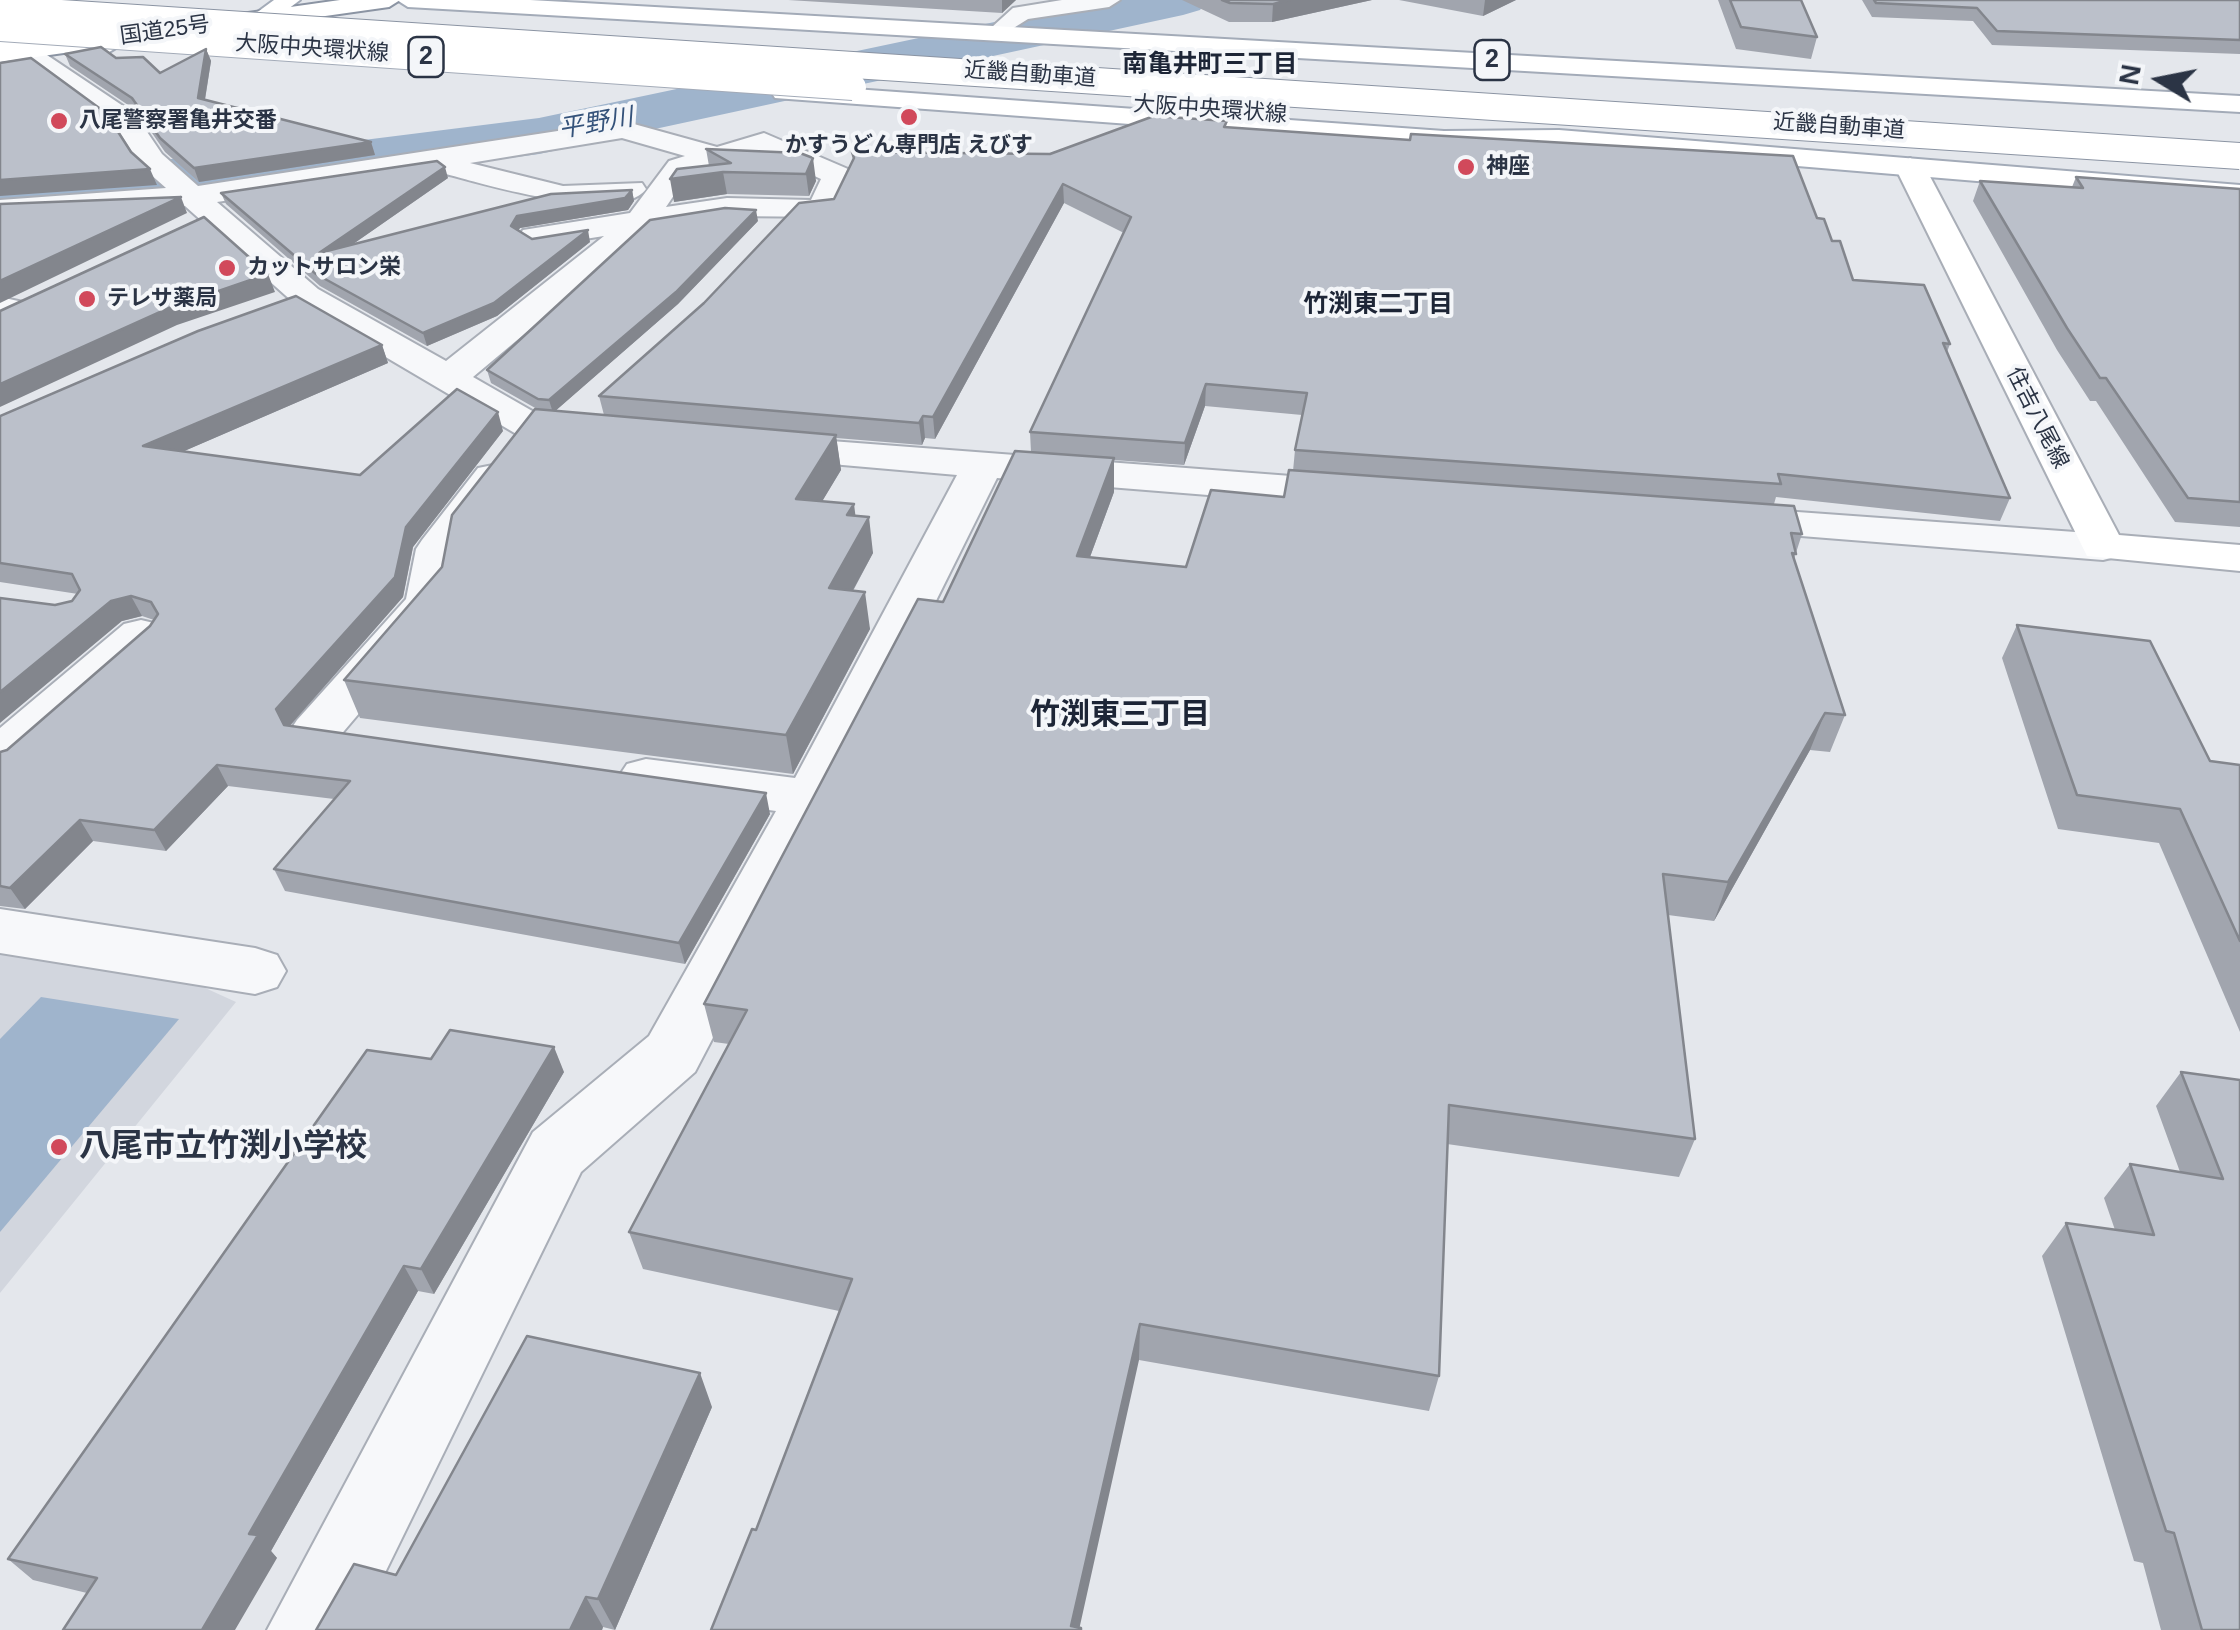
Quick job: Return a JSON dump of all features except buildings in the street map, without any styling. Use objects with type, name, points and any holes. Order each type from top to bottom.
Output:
[{"type":"main road","name":"近畿自動車道","points":[[156,0],[2240,133]]},
{"type":"main road","points":[[288,0],[246,30],[250,42],[281,51],[330,54],[336,63]]},
{"type":"main road","name":"国道25号","points":[[0,54],[389,0]]},
{"type":"main road","name":"2","points":[[408,0],[2240,104]]},
{"type":"main road","name":"2","points":[[618,0],[1004,27],[1113,39]]},
{"type":"main road","name":"近畿自動車道","points":[[0,10],[2240,156]]},
{"type":"main road","name":"大阪中央環状線","points":[[0,28],[1367,120],[2240,194]]},
{"type":"main road","points":[[0,41],[1444,139],[1594,141]]},
{"type":"main road","name":"住吉八尾線","points":[[1910,167],[2103,547]]},
{"type":"main road","points":[[2103,547],[2240,558]]},
{"type":"street","points":[[1004,27],[1021,13],[1108,0]]},
{"type":"street","points":[[29,50],[126,120],[152,160],[201,206],[290,302],[448,378],[562,420],[639,436]]},
{"type":"street","points":[[0,209],[97,199],[201,206],[624,129],[716,156]]},
{"type":"street","points":[[448,378],[638,224],[678,168],[764,142],[838,175],[822,210],[727,207],[638,224],[534,237]]},
{"type":"street","points":[[114,163],[152,160]]},
{"type":"street","points":[[434,162],[563,195],[667,186]]},
{"type":"street","points":[[16,237],[97,199]]},
{"type":"street","points":[[177,234],[201,206]]},
{"type":"street","points":[[768,239],[792,209]]},
{"type":"street","points":[[7,313],[55,294]]},
{"type":"street","points":[[372,740],[315,732],[429,602],[438,549],[562,420]]},
{"type":"street","points":[[734,445],[1399,497]]},
{"type":"street","points":[[311,1630],[557,1152],[672,1054],[811,798],[982,467]]},
{"type":"street","points":[[1692,518],[2103,547]]},
{"type":"street","points":[[0,756],[141,634]]},
{"type":"street","points":[[601,770],[811,798]]},
{"type":"street","points":[[0,932],[256,971]]},
{"type":"shaded area","name":"八尾市立竹渕小学校","points":[[0,954],[203,987],[236,1002],[0,1293]]},
{"type":"water","points":[[41,997],[179,1019],[0,1232],[0,1039]]},
{"type":"waterway","name":"平野川","points":[[0,193],[308,166],[539,136],[1040,27],[1183,0]]},
{"type":"place","name":"かすうどん専門店 えびす","points":[[909,117]]},
{"type":"place","name":"八尾警察署亀井交番","points":[[59,121]]},
{"type":"place","name":"神座","points":[[1466,167]]},
{"type":"place","name":"カットサロン栄","points":[[227,268]]},
{"type":"place","name":"テレサ薬局","points":[[87,299]]},
{"type":"place","name":"八尾市立竹渕小学校","points":[[59,1147]]},
{"type":"district","name":"南亀井町三丁目","points":[[1210,65]]},
{"type":"district","name":"竹渕東二丁目","points":[[1378,305]]},
{"type":"district","name":"竹渕東三丁目","points":[[1120,716]]}]
